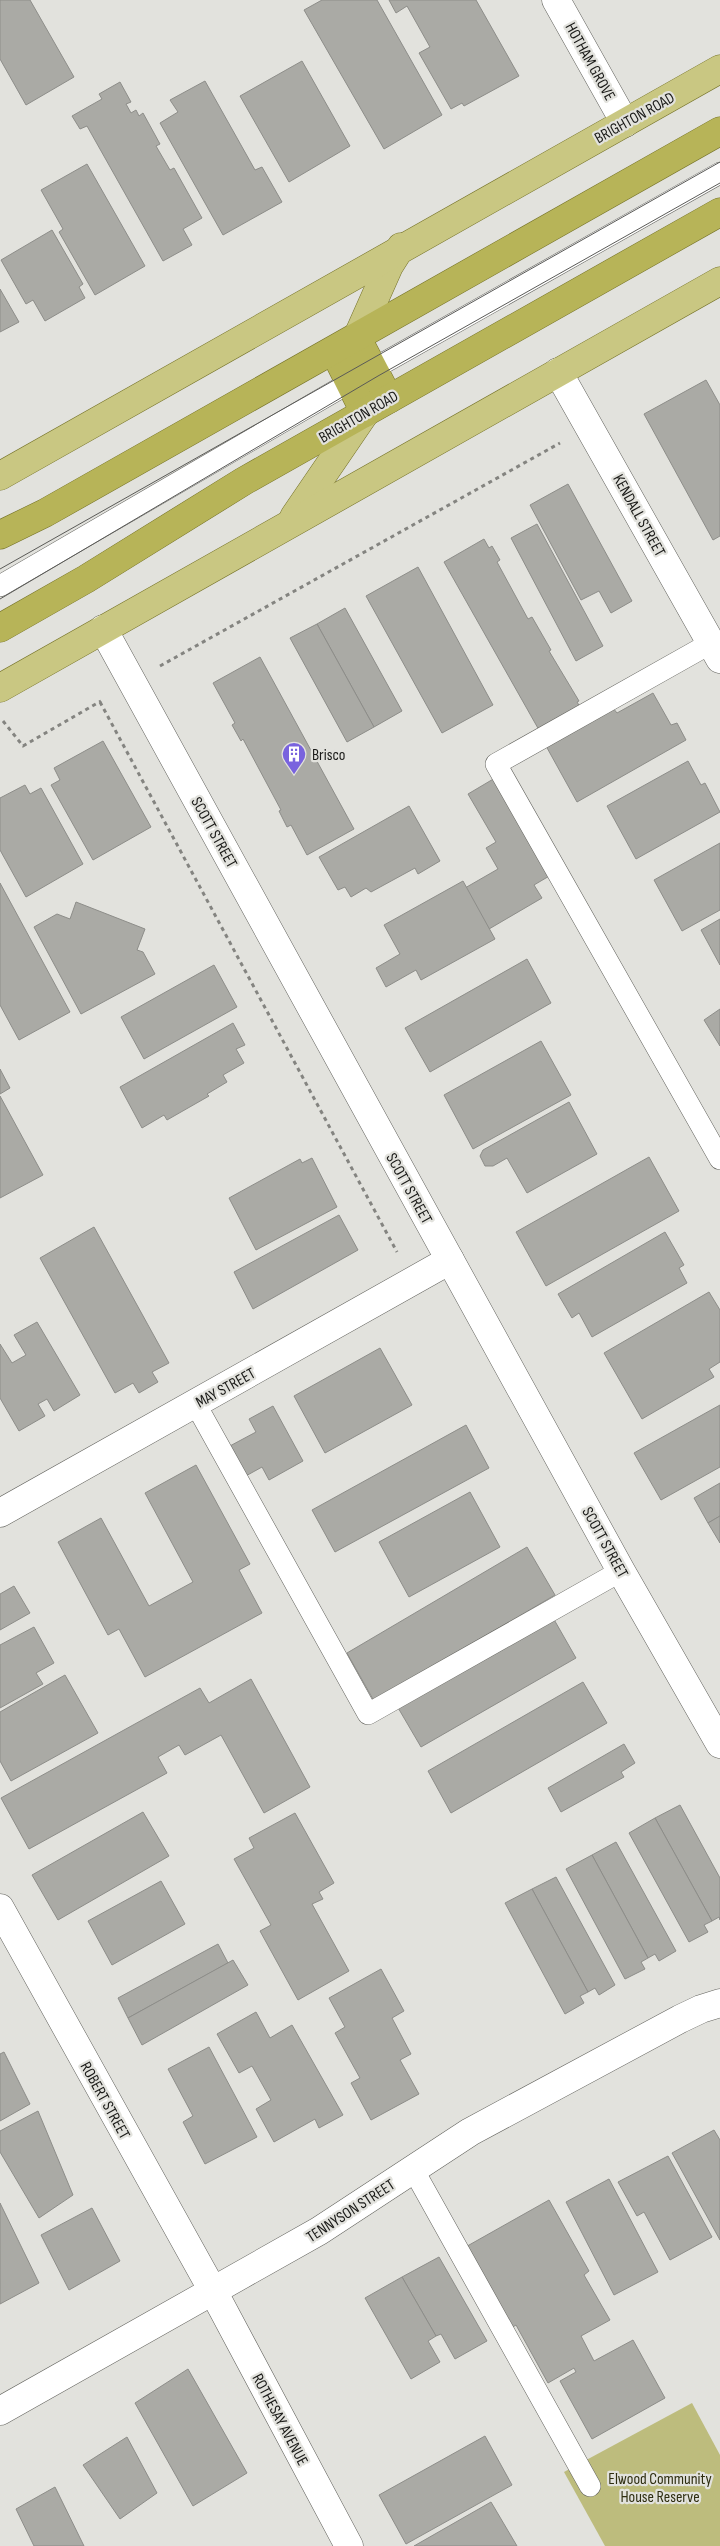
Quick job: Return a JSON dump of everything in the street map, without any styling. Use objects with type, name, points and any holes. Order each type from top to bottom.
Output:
[{"type":"highway","points":[[0,535],[45,513],[720,131]]},
{"type":"highway","name":"BRIGHTON ROAD","points":[[0,628],[93,575],[244,481],[714,219]]},
{"type":"highway","points":[[346,344],[373,369],[389,399]]},
{"type":"highway","points":[[346,344],[350,382],[365,413]]},
{"type":"main road","name":"BRIGHTON ROAD","points":[[0,476],[401,247],[720,68]]},
{"type":"main road","points":[[346,344],[401,247]]},
{"type":"main road","points":[[0,688],[720,281]]},
{"type":"main road","points":[[289,524],[365,413]]},
{"type":"street","name":"HOTHAM GROVE","points":[[556,0],[625,123]]},
{"type":"street","name":"KENDALL STREET","points":[[558,372],[715,651]]},
{"type":"street","name":"SCOTT STREET","points":[[103,629],[621,1571],[720,1744]]},
{"type":"street","name":"MAY STREET","points":[[0,1513],[450,1260]]},
{"type":"street","name":"ROBERT STREET","points":[[0,1908],[213,2291]]},
{"type":"street","name":"TENNYSON STREET","points":[[0,2411],[319,2231],[470,2132],[710,2006],[720,1990]]},
{"type":"street","name":"ROTHESAY AVENUE","points":[[213,2291],[349,2546]]},
{"type":"lane","points":[[0,586],[350,382],[720,173]]},
{"type":"lane","points":[[715,651],[496,764],[720,1160]]},
{"type":"lane","points":[[196,1403],[368,1714],[621,1571]]},
{"type":"lane","points":[[413,2169],[590,2486]]},
{"type":"path","points":[[186,650],[590,426]]},
{"type":"path","points":[[100,702],[390,1239]]},
{"type":"path","points":[[0,716],[23,746]]},
{"type":"green space","name":"Elwood Community House Reserve","points":[[692,2403],[720,2455],[720,2546],[605,2546],[564,2472]]},
{"type":"building","points":[[0,0],[30,0],[74,77],[26,105],[0,59]]},
{"type":"building","points":[[322,0],[377,0],[442,115],[384,149],[304,10]]},
{"type":"building","points":[[389,0],[476,0],[519,76],[464,106],[462,103],[451,109],[419,53],[430,47],[407,6],[396,13]]},
{"type":"building","points":[[302,61],[350,146],[289,182],[240,96]]},
{"type":"building","points":[[205,81],[255,170],[262,167],[282,202],[223,235],[160,123],[178,112],[170,100]]},
{"type":"building","points":[[120,82],[131,102],[126,104],[131,113],[136,110],[139,116],[143,113],[160,144],[156,146],[170,170],[174,168],[202,218],[183,229],[192,245],[163,261],[87,126],[80,129],[72,116],[102,99],[99,94]]},
{"type":"building","points":[[87,164],[145,266],[95,295],[59,232],[63,229],[41,190]]},
{"type":"building","points":[[52,230],[83,284],[79,287],[85,298],[45,321],[33,300],[26,304],[1,260]]},
{"type":"building","points":[[0,289],[19,322],[0,332]]},
{"type":"building","points":[[706,380],[720,405],[720,536],[713,540],[644,414]]},
{"type":"building","points":[[568,484],[632,601],[611,613],[599,591],[581,600],[530,505]]},
{"type":"building","points":[[537,524],[603,646],[576,661],[511,538]]},
{"type":"building","points":[[484,539],[489,548],[492,546],[500,560],[497,562],[528,619],[532,617],[551,650],[549,651],[579,701],[577,702],[580,707],[539,730],[444,562]]},
{"type":"building","points":[[418,567],[493,705],[442,733],[366,596]]},
{"type":"building","points":[[345,608],[402,711],[374,727],[317,624]]},
{"type":"building","points":[[317,624],[374,727],[347,742],[290,638]]},
{"type":"building","name":"Brisco","points":[[260,657],[354,829],[307,855],[291,825],[287,827],[279,811],[281,810],[243,739],[241,741],[232,725],[235,723],[213,683]]},
{"type":"building","points":[[653,693],[671,725],[677,723],[686,740],[577,802],[546,746],[613,708],[617,713]]},
{"type":"building","points":[[103,741],[151,827],[93,860],[51,785],[60,780],[54,768]]},
{"type":"building","points":[[688,761],[701,785],[705,783],[720,812],[636,859],[607,806]]},
{"type":"building","points":[[495,778],[551,875],[534,885],[542,898],[489,929],[465,888],[498,869],[486,848],[496,842],[468,794]]},
{"type":"building","points":[[25,785],[30,794],[41,788],[83,864],[26,897],[0,850],[0,798]]},
{"type":"building","points":[[409,806],[440,861],[418,874],[415,868],[371,892],[366,888],[351,897],[345,887],[338,890],[319,857]]},
{"type":"building","points":[[720,843],[720,910],[682,931],[654,880]]},
{"type":"building","points":[[463,881],[495,939],[421,980],[416,970],[386,987],[376,968],[400,954],[384,925]]},
{"type":"building","points":[[0,883],[70,1012],[19,1040],[0,1005]]},
{"type":"building","points":[[76,902],[145,929],[137,950],[143,952],[155,974],[81,1014],[34,927],[57,914],[70,919]]},
{"type":"building","points":[[720,919],[720,965],[701,930]]},
{"type":"building","points":[[527,959],[551,1003],[430,1072],[405,1028]]},
{"type":"building","points":[[214,965],[237,1007],[144,1059],[121,1017]]},
{"type":"building","points":[[720,1009],[720,1046],[704,1020]]},
{"type":"building","points":[[233,1023],[245,1045],[236,1049],[244,1063],[223,1075],[227,1082],[207,1094],[209,1096],[167,1120],[164,1115],[142,1128],[120,1087]]},
{"type":"building","points":[[541,1041],[571,1095],[473,1149],[444,1095]]},
{"type":"building","points":[[0,1069],[10,1088],[0,1094]]},
{"type":"building","points":[[0,1096],[43,1175],[0,1198]]},
{"type":"building","points":[[569,1102],[597,1154],[527,1193],[507,1158],[493,1166],[485,1166],[480,1156],[483,1150]]},
{"type":"building","points":[[649,1157],[679,1211],[546,1286],[516,1232]]},
{"type":"building","points":[[312,1158],[337,1207],[256,1250],[229,1198],[300,1159],[302,1163]]},
{"type":"building","points":[[339,1215],[358,1250],[253,1309],[234,1272]]},
{"type":"building","points":[[94,1227],[169,1363],[152,1372],[158,1382],[139,1393],[133,1383],[115,1393],[40,1258]]},
{"type":"building","points":[[665,1232],[684,1265],[679,1268],[687,1283],[592,1337],[579,1313],[572,1318],[558,1294]]},
{"type":"building","points":[[709,1292],[720,1310],[720,1362],[709,1369],[714,1377],[642,1419],[604,1353]]},
{"type":"building","points":[[37,1322],[80,1395],[54,1411],[47,1399],[38,1404],[45,1416],[19,1431],[0,1398],[0,1344],[12,1363],[26,1355],[14,1335]]},
{"type":"building","points":[[380,1348],[412,1405],[325,1453],[294,1396]]},
{"type":"building","points":[[720,1405],[720,1467],[661,1500],[634,1453]]},
{"type":"building","points":[[273,1406],[303,1461],[269,1480],[262,1467],[244,1477],[228,1447],[256,1432],[249,1419]]},
{"type":"building","points":[[466,1425],[489,1468],[335,1552],[312,1510]]},
{"type":"building","points":[[196,1465],[250,1564],[239,1570],[262,1613],[145,1677],[119,1629],[108,1635],[58,1542],[101,1518],[149,1606],[193,1582],[145,1493]]},
{"type":"building","points":[[720,1483],[720,1516],[708,1523],[694,1498]]},
{"type":"building","points":[[470,1492],[500,1547],[409,1597],[379,1542]]},
{"type":"building","points":[[720,1516],[720,1543],[708,1523]]},
{"type":"building","points":[[527,1547],[555,1595],[374,1701],[347,1653]]},
{"type":"building","points":[[14,1586],[30,1613],[0,1630],[0,1594]]},
{"type":"building","points":[[552,1616],[576,1658],[421,1747],[397,1706]]},
{"type":"building","points":[[34,1627],[54,1663],[36,1673],[43,1684],[0,1708],[0,1645]]},
{"type":"building","points":[[65,1675],[98,1733],[11,1781],[0,1761],[0,1712]]},
{"type":"building","points":[[251,1679],[310,1787],[264,1813],[221,1735],[185,1755],[179,1745],[158,1757],[167,1773],[29,1849],[1,1798],[200,1688],[209,1703]]},
{"type":"building","points":[[583,1682],[607,1723],[451,1813],[428,1771]]},
{"type":"building","points":[[624,1744],[635,1763],[621,1772],[624,1777],[561,1812],[548,1788]]},
{"type":"building","points":[[680,1805],[720,1878],[720,1920],[719,1917],[712,1921],[655,1818]]},
{"type":"building","points":[[143,1812],[169,1856],[58,1920],[32,1875]]},
{"type":"building","points":[[295,1813],[334,1883],[319,1892],[323,1899],[312,1904],[349,1971],[298,2000],[260,1931],[271,1925],[234,1859],[254,1848],[249,1838]]},
{"type":"building","points":[[655,1818],[712,1921],[704,1925],[708,1932],[689,1942],[629,1833]]},
{"type":"building","points":[[616,1842],[676,1951],[659,1961],[655,1954],[648,1958],[592,1855]]},
{"type":"building","points":[[592,1855],[648,1958],[641,1962],[645,1969],[625,1979],[566,1869]]},
{"type":"building","points":[[556,1877],[615,1985],[599,1995],[595,1988],[588,1992],[532,1889]]},
{"type":"building","points":[[161,1881],[185,1924],[112,1965],[88,1921]]},
{"type":"building","points":[[532,1889],[588,1992],[580,1996],[584,2003],[565,2014],[505,1903]]},
{"type":"building","points":[[218,1944],[228,1963],[128,2018],[118,1998]]},
{"type":"building","points":[[233,1960],[248,1985],[142,2045],[128,2018]]},
{"type":"building","points":[[381,1969],[404,2011],[392,2018],[411,2054],[400,2060],[419,2094],[371,2120],[351,2083],[360,2078],[335,2033],[345,2027],[329,1998]]},
{"type":"building","points":[[256,2012],[270,2038],[292,2025],[343,2115],[319,2128],[315,2119],[274,2142],[256,2109],[271,2100],[252,2066],[239,2073],[217,2034]]},
{"type":"building","points":[[209,2047],[257,2137],[205,2164],[183,2122],[193,2116],[168,2069]]},
{"type":"building","points":[[4,2052],[30,2104],[0,2121],[0,2054]]},
{"type":"building","points":[[38,2111],[73,2195],[39,2218],[0,2152],[0,2131]]},
{"type":"building","points":[[714,2130],[720,2140],[720,2240],[672,2153]]},
{"type":"building","points":[[668,2156],[712,2237],[670,2260],[644,2212],[637,2216],[618,2182]]},
{"type":"building","points":[[609,2179],[658,2272],[614,2295],[566,2202]]},
{"type":"building","points":[[549,2200],[589,2271],[584,2275],[610,2320],[581,2336],[594,2361],[633,2340],[665,2398],[592,2439],[560,2381],[576,2372],[574,2368],[548,2383],[516,2325],[508,2330],[462,2249]]},
{"type":"building","points":[[0,2203],[39,2283],[0,2304]]},
{"type":"building","points":[[92,2208],[120,2261],[69,2290],[41,2235]]},
{"type":"building","points":[[439,2257],[487,2341],[455,2359],[441,2334],[436,2336],[402,2277]]},
{"type":"building","points":[[402,2277],[436,2336],[428,2341],[440,2362],[411,2379],[365,2298]]},
{"type":"building","points":[[188,2369],[247,2473],[193,2506],[135,2403]]},
{"type":"building","points":[[485,2436],[512,2485],[406,2544],[379,2495]]},
{"type":"building","points":[[127,2437],[157,2493],[120,2519],[83,2465]]},
{"type":"building","points":[[55,2487],[84,2546],[34,2546],[16,2509]]},
{"type":"building","points":[[491,2502],[517,2546],[414,2546]]},
{"type":"tram line","points":[[0,569],[720,162]]},
{"type":"tram line","points":[[0,599],[378,376],[720,183]]},
{"type":"place","name":"Brisco","points":[[294,775]]}]
